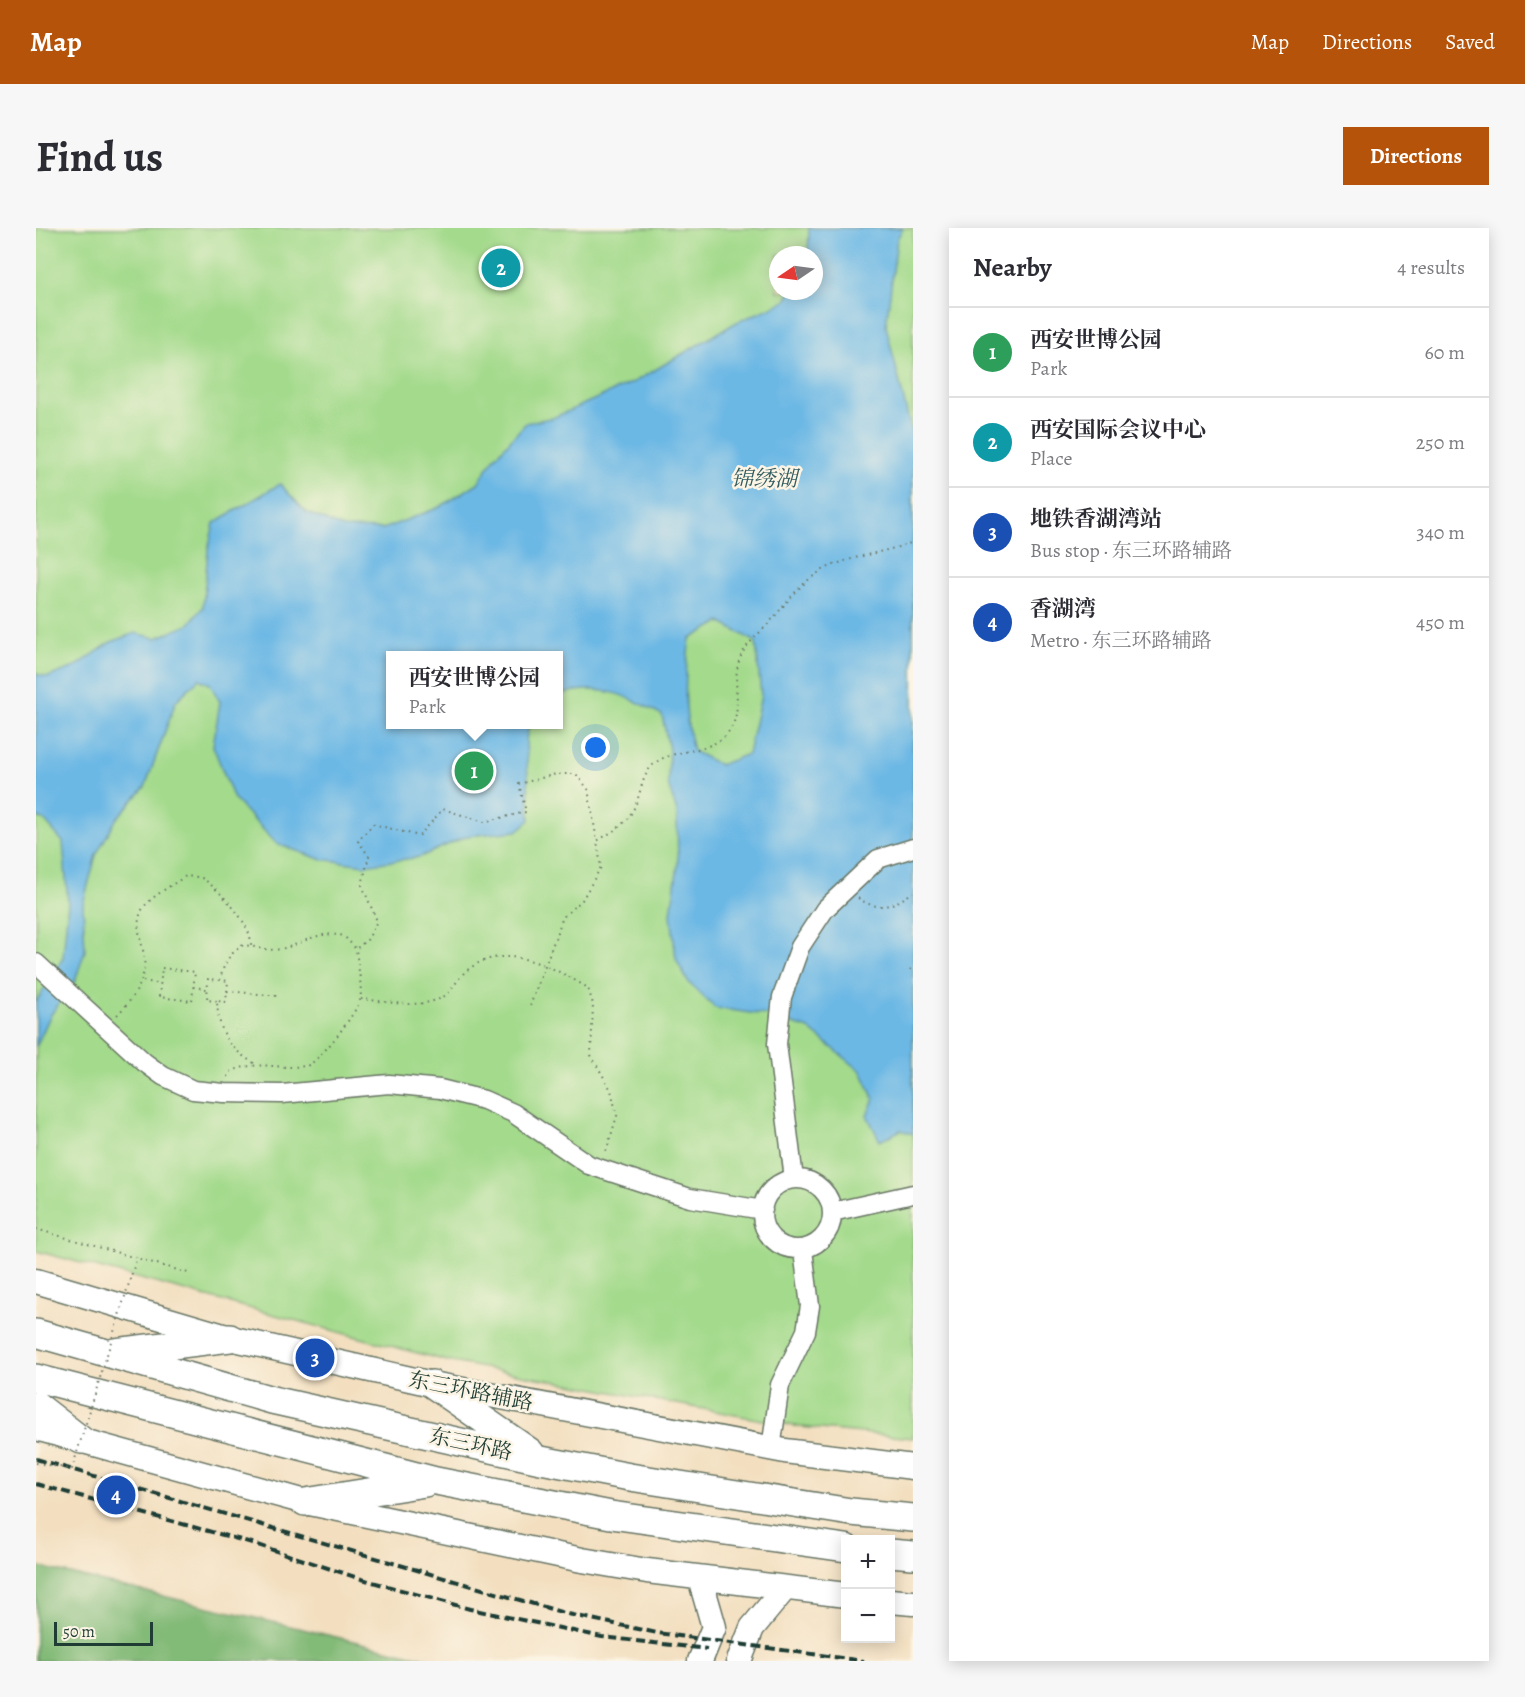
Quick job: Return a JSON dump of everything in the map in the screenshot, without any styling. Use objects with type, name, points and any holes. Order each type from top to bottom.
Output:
[{"type":"highway","name":"东三环路","points":[[36,1333],[273,1401],[541,1460],[630,1477],[828,1508],[913,1518]]},
{"type":"highway","points":[[102,1353],[230,1338]]},
{"type":"highway","name":"东三环路","points":[[36,1378],[436,1481],[611,1515],[841,1547]]},
{"type":"highway","points":[[432,1384],[541,1460]]},
{"type":"highway","points":[[36,1405],[81,1440]]},
{"type":"highway","points":[[305,1502],[436,1481]]},
{"type":"highway","points":[[895,1553],[913,1555]]},
{"type":"main road","name":"东三环路辅路","points":[[36,1281],[230,1338],[432,1384],[771,1449],[913,1467]]},
{"type":"main road","points":[[36,1428],[305,1502],[582,1560],[700,1578],[841,1594]]},
{"type":"main road","points":[[700,1578],[714,1627],[700,1661]]},
{"type":"main road","points":[[739,1661],[752,1628],[785,1588]]},
{"type":"main road","points":[[895,1601],[913,1603]]},
{"type":"lane","points":[[794,1179],[777,1044],[782,997],[800,947],[825,909],[878,859],[913,848]]},
{"type":"lane","points":[[42,968],[163,1076],[194,1090],[282,1094],[389,1084],[440,1089],[484,1100],[513,1113],[589,1165],[690,1198],[763,1210]]},
{"type":"lane","points":[[794,1179],[810,1181],[820,1186],[828,1195],[832,1212],[830,1230],[823,1239],[802,1250],[791,1249],[771,1238],[765,1228],[763,1210],[768,1194],[776,1186],[794,1179]]},
{"type":"lane","points":[[832,1212],[913,1194]]},
{"type":"lane","points":[[771,1449],[780,1385],[806,1331],[810,1306],[802,1250]]},
{"type":"path","points":[[597,841],[619,828],[632,813],[644,777],[653,764],[667,757],[699,750],[726,734],[736,715],[739,696],[737,668],[743,651],[791,595],[819,572],[913,543]]},
{"type":"path","points":[[357,950],[368,939],[377,921],[362,885],[369,856],[358,842],[373,824],[419,836],[443,809],[484,822],[526,812],[519,784],[548,776],[576,774],[588,789],[601,867],[582,900],[563,917],[530,1006]]},
{"type":"path","points":[[106,1026],[134,999],[145,973],[144,953],[137,926],[142,907],[186,876],[203,878],[244,921],[251,936],[250,945]]},
{"type":"path","points":[[847,889],[861,901],[879,907],[896,904],[913,892]]},
{"type":"path","points":[[218,1001],[218,1012],[226,1041],[238,1054],[255,1064],[284,1068],[310,1065],[329,1048],[361,999],[357,950],[344,936],[332,934],[319,934],[273,951],[243,945],[232,952],[225,962],[220,980]]},
{"type":"path","points":[[361,999],[413,1004],[439,999],[455,987],[463,973],[485,959],[501,955],[519,957],[564,974],[588,988],[593,1004],[591,1054],[610,1090],[617,1116],[601,1169]]},
{"type":"path","points":[[162,968],[195,972],[192,1001],[159,997],[160,984],[162,968]]},
{"type":"path","points":[[208,979],[228,981],[226,1002],[207,1000],[207,989],[208,979]]},
{"type":"path","points":[[141,981],[160,984]]},
{"type":"path","points":[[193,987],[207,989]]},
{"type":"path","points":[[227,991],[280,996]]},
{"type":"path","points":[[224,1093],[230,1072],[255,1064]]},
{"type":"path","points":[[36,1229],[188,1273]]},
{"type":"path","points":[[36,1463],[72,1469],[137,1257]]},
{"type":"green space","points":[[36,228],[913,228],[913,1438],[800,1427],[447,1361],[36,1251]]},
{"type":"green space","points":[[36,1566],[438,1661],[36,1661]]},
{"type":"water","name":"锦绣湖","points":[[809,228],[903,228],[897,239],[886,326],[913,438],[913,1134],[901,1130],[880,1141],[867,1115],[874,1099],[861,1071],[809,1029],[766,1015],[715,1008],[688,982],[676,959],[671,914],[678,864],[677,812],[668,784],[669,750],[662,715],[624,696],[600,690],[563,694],[563,651],[386,651],[386,729],[528,729],[526,740],[530,820],[517,831],[467,836],[420,857],[365,865],[320,859],[277,844],[234,799],[213,746],[220,702],[210,684],[199,679],[176,701],[145,787],[117,818],[96,855],[83,904],[85,951],[75,981],[50,1016],[36,1047],[36,1002],[63,958],[68,903],[63,842],[45,821],[36,816],[36,674],[48,677],[75,667],[111,642],[135,633],[156,638],[188,625],[203,607],[208,550],[214,523],[280,484],[306,512],[343,528],[383,529],[440,507],[478,483],[495,457],[526,423],[555,417],[636,381],[737,322],[786,301],[823,300],[823,246],[808,246]],"holes":[[[720,622],[756,642],[761,696],[748,754],[720,765],[693,751],[687,723],[686,695],[690,639]]]},
{"type":"railway","points":[[36,1459],[568,1614],[657,1633],[864,1661]]},
{"type":"railway","points":[[36,1484],[252,1543],[358,1578],[470,1609],[602,1637],[707,1649]]},
{"type":"place","name":"西安国际会议中心","points":[[501,268]]},
{"type":"place","name":"西安世博公园","points":[[474,771]]},
{"type":"place","name":"地铁香湖湾站","points":[[315,1358]]},
{"type":"place","name":"香湖湾","points":[[116,1495]]}]
